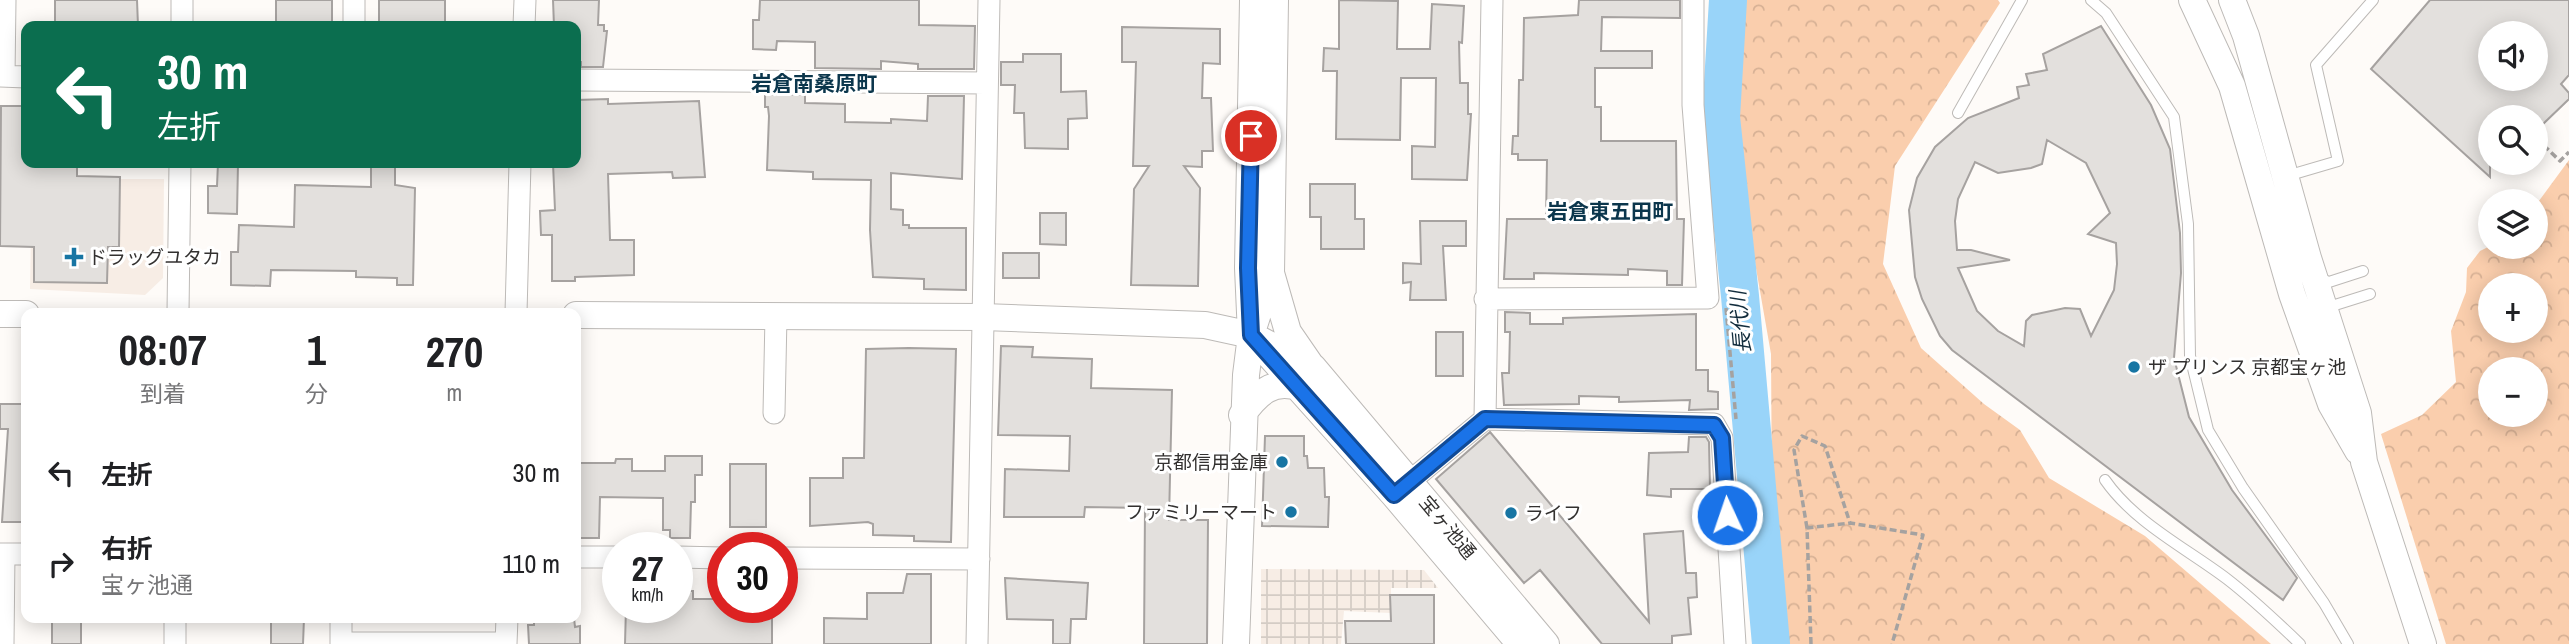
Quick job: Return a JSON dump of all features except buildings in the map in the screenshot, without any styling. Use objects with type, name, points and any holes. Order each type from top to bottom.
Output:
[{"type":"street","points":[[5,0],[2,76],[21,77]]},
{"type":"street","points":[[182,21],[183,0]]},
{"type":"street","points":[[354,0],[354,21]]},
{"type":"street","points":[[524,21],[525,0]]},
{"type":"street","points":[[978,644],[989,0]]},
{"type":"street","points":[[1236,644],[1242,415],[1251,335],[1248,268],[1252,0]]},
{"type":"street","points":[[1242,415],[1265,389],[1307,378],[1287,332],[1271,273],[1275,0]]},
{"type":"street","points":[[1485,419],[1485,299],[1493,0]]},
{"type":"street","points":[[1485,299],[1708,298],[1693,105],[1693,0]]},
{"type":"street","points":[[2232,0],[2246,36],[2312,273],[2358,413],[2364,462],[2423,644]]},
{"type":"street","points":[[2194,1],[2232,86],[2291,294],[2331,404],[2364,462]]},
{"type":"street","points":[[581,80],[987,83]]},
{"type":"street","points":[[178,308],[180,168]]},
{"type":"street","points":[[516,308],[520,168]]},
{"type":"street","points":[[1251,335],[1271,273]]},
{"type":"street","points":[[0,314],[21,314]]},
{"type":"street","points":[[581,315],[983,317],[1205,325],[1251,335]]},
{"type":"street","points":[[774,413],[776,316]]},
{"type":"street","name":"宝ヶ池通","points":[[1251,335],[1307,378],[1402,488],[1546,644]]},
{"type":"street","points":[[1402,488],[1485,419],[1714,425],[1722,438],[1735,644]]},
{"type":"street","name":"宝ヶ池通","points":[[1402,488],[1520,644]]},
{"type":"street","points":[[3,644],[2,554],[21,554]]},
{"type":"street","points":[[581,557],[602,557]]},
{"type":"street","points":[[798,558],[979,559]]},
{"type":"street","points":[[174,644],[175,623]]},
{"type":"street","points":[[341,623],[341,643],[506,644],[507,623]]},
{"type":"lane","points":[[1958,113],[2022,0]]},
{"type":"lane","points":[[2091,0],[2106,13],[2174,117],[2188,224],[2190,356],[2208,430],[2243,488],[2324,603],[2348,644]]},
{"type":"lane","points":[[2286,177],[2338,161],[2316,65],[2373,0]]},
{"type":"lane","points":[[2312,273],[2321,281],[2329,282],[2363,271]]},
{"type":"lane","points":[[2327,318],[2335,305],[2370,294]]},
{"type":"lane","points":[[2105,480],[2121,503],[2235,586],[2300,644]]},
{"type":"path","points":[[2548,150],[2560,161],[2569,152]]},
{"type":"path","points":[[1725,298],[1736,423]]},
{"type":"path","points":[[1811,644],[1807,528],[1794,450],[1802,436],[1825,446],[1850,523]]},
{"type":"path","points":[[1807,528],[1850,523],[1923,535],[1892,644]]},
{"type":"shaded area","points":[[32,179],[164,179],[163,278],[145,295],[30,289]]},
{"type":"shaded area","points":[[1261,569],[1424,570],[1438,588],[1391,588],[1391,613],[1344,611],[1341,644],[1261,644]]},
{"type":"green space","points":[[1737,0],[1998,0],[2000,3],[1895,166],[1883,264],[1921,348],[1984,404],[2020,430],[2049,478],[2145,536],[2271,644],[1781,644],[1772,505],[1771,354],[1729,114],[1732,20]]},
{"type":"green space","points":[[2569,160],[2569,644],[2446,644],[2381,434],[2422,415],[2456,382],[2451,331],[2466,292],[2467,268],[2478,254],[2478,259],[2548,259],[2548,189]]},
{"type":"waterway","name":"長代川","points":[[1728,0],[1721,117],[1771,644]]},
{"type":"place","name":"ドラッグユタカ","points":[[74,257]]},
{"type":"place","name":"ザ プリンス 京都宝ヶ池","points":[[2134,367]]},
{"type":"place","name":"京都信用金庫","points":[[1282,462]]},
{"type":"place","name":"ファミリーマート","points":[[1291,512]]},
{"type":"place","name":"ライフ","points":[[1511,513]]},
{"type":"district","name":"岩倉南桑原町","points":[[814,83]]},
{"type":"district","name":"岩倉東五田町","points":[[1610,211]]},
{"type":"route","points":[[1251,136],[1248,268],[1251,335],[1394,495],[1485,419],[1714,425],[1722,438],[1727,515]]}]
